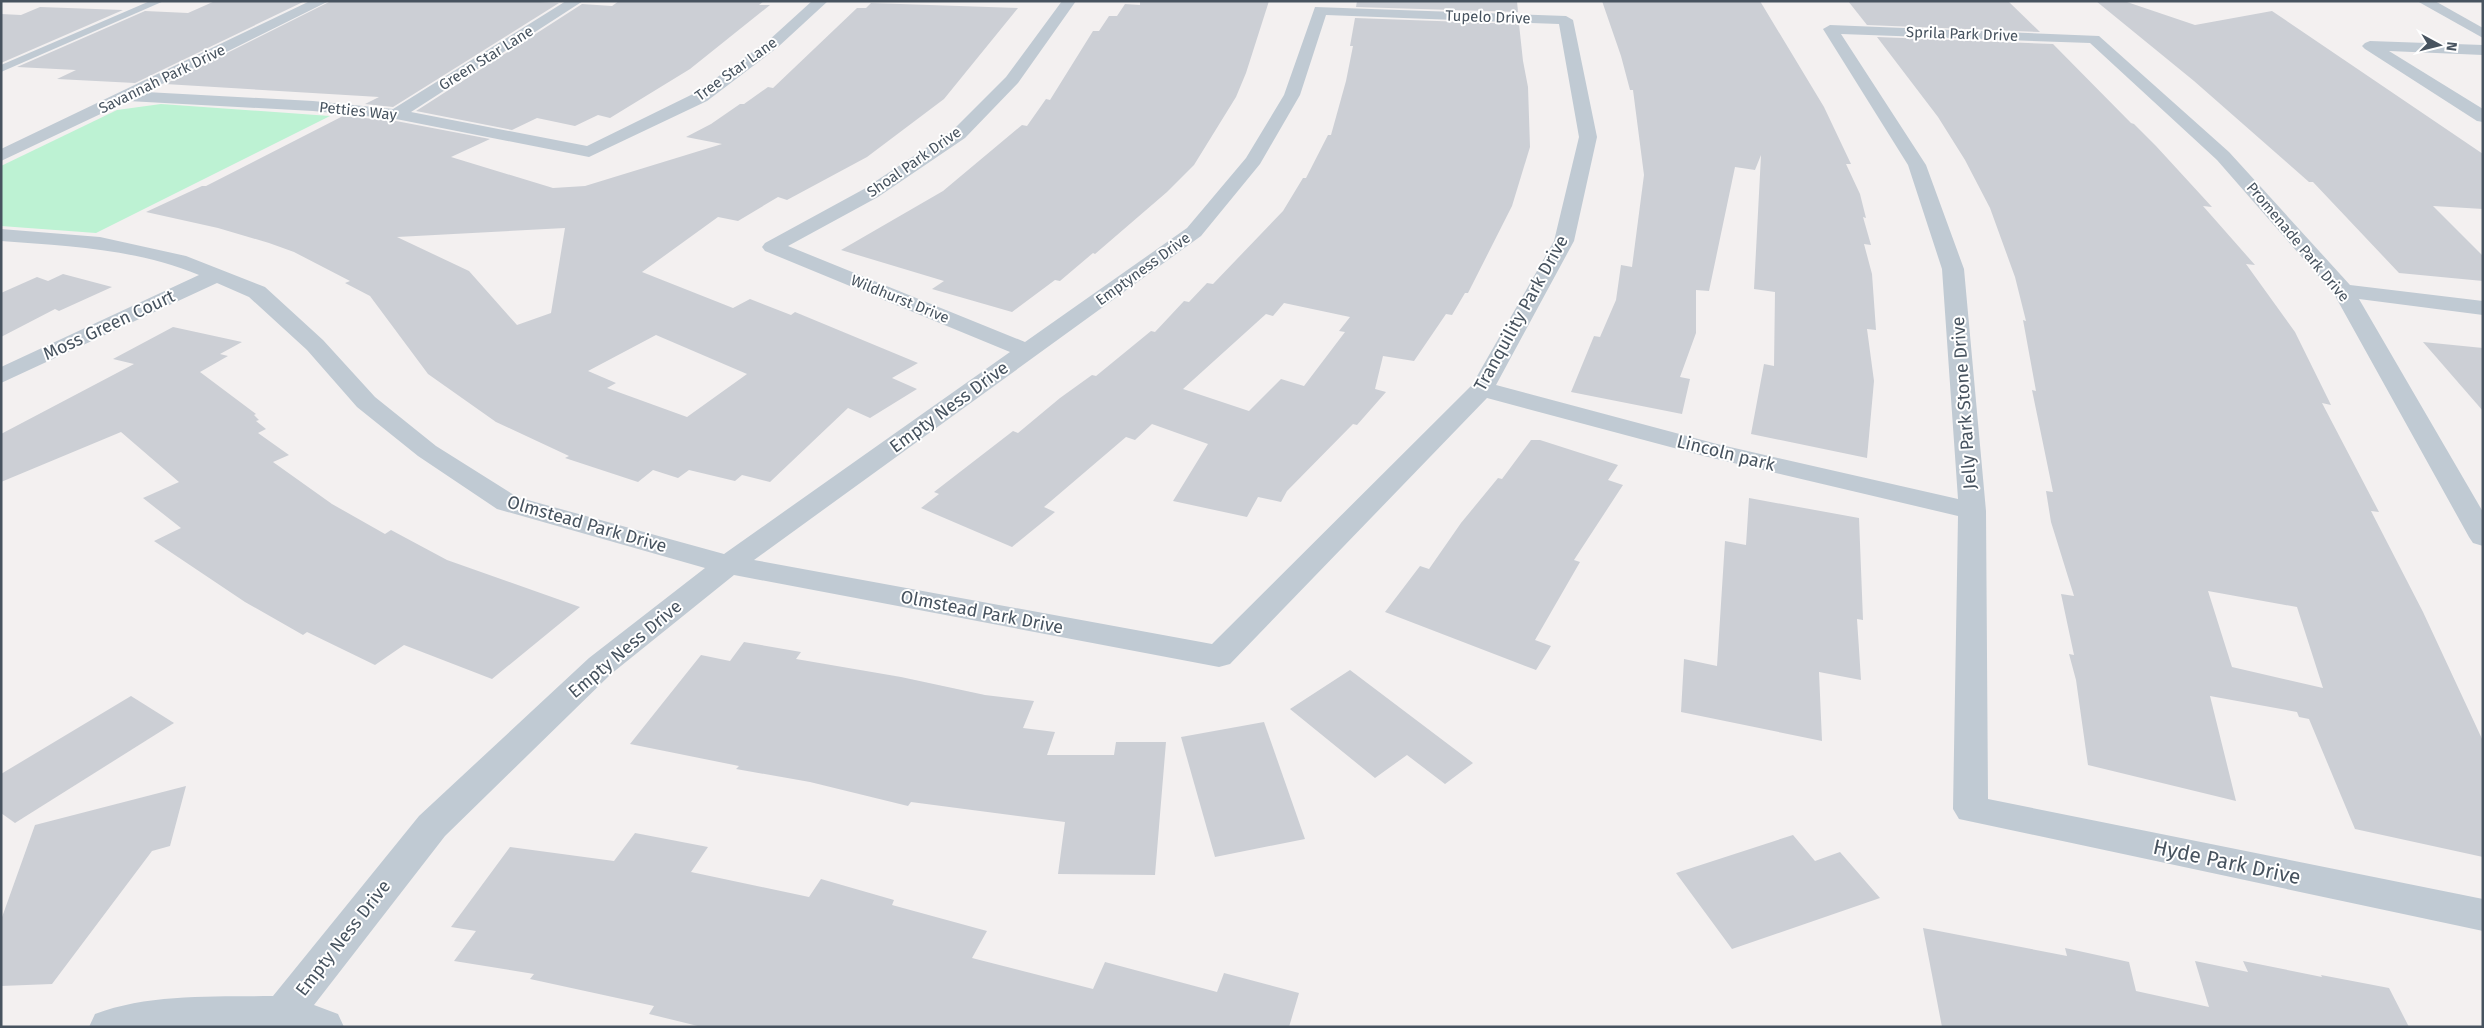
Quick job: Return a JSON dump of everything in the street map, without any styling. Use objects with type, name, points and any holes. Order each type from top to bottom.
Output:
[{"type":"street","name":"Savannah Park Drive","points":[[1,156],[322,1]]},
{"type":"street","name":"Green Star Lane","points":[[396,114],[576,1]]},
{"type":"street","name":"Tree Star Lane","points":[[589,152],[701,97],[773,44],[822,1]]},
{"type":"street","name":"Shoal Park Drive","points":[[772,247],[871,193],[959,134],[1012,80],[1069,1]]},
{"type":"street","points":[[2424,1],[2483,34]]},
{"type":"street","name":"Tupelo Drive","points":[[1320,10],[1566,20]]},
{"type":"street","name":"Emptyness Drive","points":[[1028,351],[1194,232],[1254,160],[1292,95],[1320,10]]},
{"type":"street","name":"Tranquility Park Drive","points":[[1219,656],[1482,389],[1564,241],[1588,137],[1566,20]]},
{"type":"street","name":"Sprila Park Drive","points":[[1830,29],[2094,38]]},
{"type":"street","name":"Jelly Park Stone Drive","points":[[1830,29],[1917,165],[1953,269],[1972,511],[1971,809]]},
{"type":"street","name":"Promenade Park Drive","points":[[2094,38],[2223,156],[2343,291],[2476,513],[2483,537]]},
{"type":"street","points":[[2483,50],[2370,46],[2483,117]]},
{"type":"street","name":"Petties Way","points":[[125,96],[313,106],[396,114],[589,152]]},
{"type":"street","points":[[1,146],[20,147]]},
{"type":"street","name":"Olmstead Park Drive","points":[[1,236],[100,243],[186,262],[257,292],[315,345],[366,402],[427,451],[507,503],[728,565],[1219,656]]},
{"type":"street","name":"Wildhurst Drive","points":[[772,247],[1028,351]]},
{"type":"street","name":"Moss Green Court","points":[[1,376],[216,275]]},
{"type":"street","points":[[2343,291],[2483,308]]},
{"type":"street","name":"Empty Ness Drive","points":[[283,1014],[432,826],[600,666],[728,565],[1028,351]]},
{"type":"street","name":"Lincoln park","points":[[1482,389],[1713,451],[1972,511]]},
{"type":"street","name":"Hyde Park Drive","points":[[1971,809],[2483,915]]},
{"type":"street","points":[[109,1027],[173,1017],[283,1014],[324,1027]]},
{"type":"lane","points":[[1,69],[158,1]]},
{"type":"green space","points":[[161,104],[330,116],[96,233],[1,226],[1,166],[117,110]]},
{"type":"building","points":[[215,1],[305,1],[135,83],[57,79],[76,70],[17,67],[145,11],[188,13]]},
{"type":"building","points":[[331,1],[522,1],[559,3],[393,107],[365,104],[379,97],[165,84]]},
{"type":"building","points":[[619,1],[764,1],[759,5],[770,5],[690,69],[610,118],[598,115],[575,126],[537,118],[512,130],[416,111],[582,4],[612,6]]},
{"type":"building","points":[[1140,1],[1269,1],[1246,73],[1236,97],[1194,165],[1167,192],[1095,254],[1093,253],[1060,281],[1055,280],[1012,312],[932,289],[944,281],[841,250],[943,191],[1022,125],[1027,126],[1046,99],[1050,100],[1093,31],[1099,31],[1109,16],[1117,16],[1125,4],[1140,5]]},
{"type":"building","points":[[1357,1],[1517,1],[1518,12],[1356,7]]},
{"type":"building","points":[[1602,1],[1760,1],[1824,107],[1851,164],[1846,164],[1860,194],[1866,218],[1863,217],[1871,245],[1864,244],[1872,274],[1876,330],[1867,329],[1874,381],[1867,458],[1751,434],[1764,364],[1774,366],[1775,292],[1754,289],[1761,155],[1755,170],[1735,167],[1709,291],[1696,290],[1696,333],[1680,377],[1690,379],[1682,414],[1571,392],[1594,336],[1600,337],[1616,300],[1621,265],[1632,267],[1644,175],[1633,90],[1630,90],[1621,56]]},
{"type":"building","points":[[1848,1],[2008,1],[2040,32],[1867,25]]},
{"type":"building","points":[[2096,1],[2124,1],[2195,25],[2272,11],[2483,154],[2483,209],[2433,206],[2483,256],[2483,281],[2399,273],[2313,182],[2309,182],[2194,81]]},
{"type":"building","points":[[871,3],[1018,8],[944,99],[867,157],[787,200],[778,197],[738,221],[718,217],[642,272],[733,308],[750,299],[791,315],[795,312],[918,363],[892,378],[917,389],[870,418],[848,408],[770,482],[742,475],[735,481],[689,470],[678,478],[653,470],[638,482],[565,458],[569,456],[496,422],[428,374],[370,296],[345,283],[350,281],[294,252],[269,243],[218,228],[146,212],[202,186],[206,186],[343,116],[396,121],[490,139],[451,157],[553,188],[585,186],[722,144],[686,137],[711,124],[740,104],[744,104],[768,87],[773,88],[857,8],[866,8]],"holes":[[[565,228],[551,313],[517,325],[469,271],[397,237]],[[656,335],[747,374],[687,417],[607,388],[616,383],[588,371]]]},
{"type":"building","points":[[40,7],[123,10],[1,63],[1,14],[21,15]]},
{"type":"building","points":[[1355,18],[1519,24],[1528,87],[1530,147],[1512,206],[1468,293],[1465,293],[1452,315],[1446,314],[1414,361],[1383,356],[1375,389],[1386,392],[1357,425],[1353,424],[1287,491],[1281,502],[1258,497],[1247,517],[1173,501],[1208,444],[1152,424],[1135,440],[1126,437],[1044,507],[1055,512],[1012,547],[921,508],[939,494],[934,492],[1013,431],[1018,433],[1060,398],[1092,375],[1096,376],[1151,331],[1155,332],[1184,301],[1189,302],[1207,283],[1213,284],[1283,211],[1303,178],[1306,178],[1328,135],[1331,135],[1346,81],[1353,46],[1350,46]],"holes":[[[1284,303],[1350,317],[1339,331],[1345,332],[1304,386],[1281,379],[1249,411],[1183,389],[1266,314],[1273,316]]]},
{"type":"building","points":[[1877,37],[2053,44],[2156,146],[2212,207],[2203,206],[2255,265],[2246,264],[2295,332],[2331,405],[2322,403],[2379,512],[2371,511],[2423,612],[2483,741],[2483,857],[2355,829],[2309,719],[2299,717],[2297,712],[2210,696],[2236,801],[2088,765],[2076,680],[2069,654],[2074,655],[2061,594],[2074,596],[2051,522],[2046,491],[2053,492],[2032,390],[2036,391],[2023,320],[2026,321],[2015,277],[1990,208],[1965,160],[1938,117]],"holes":[[[2208,591],[2297,607],[2323,688],[2232,667]]]},
{"type":"building","points":[[63,274],[112,287],[59,311],[55,309],[1,337],[1,293],[37,277],[48,281]]},
{"type":"building","points":[[173,327],[242,342],[220,354],[228,356],[200,372],[256,414],[254,415],[259,420],[256,421],[266,429],[258,433],[289,455],[273,462],[332,504],[385,534],[391,530],[447,560],[580,607],[492,679],[404,645],[375,665],[307,632],[303,635],[245,602],[154,541],[181,528],[143,498],[179,482],[121,432],[1,482],[1,434],[134,364],[113,359]]},
{"type":"building","points":[[2423,342],[2483,348],[2483,411]]},
{"type":"building","points":[[1531,440],[1540,440],[1618,465],[1608,480],[1623,485],[1574,560],[1580,562],[1535,640],[1551,646],[1536,670],[1385,612],[1420,566],[1429,569],[1461,523],[1498,478],[1502,479]]},
{"type":"building","points":[[1749,498],[1859,518],[1863,620],[1857,619],[1861,680],[1819,672],[1822,741],[1681,712],[1684,659],[1717,666],[1725,541],[1746,545]]},
{"type":"building","points":[[744,642],[801,652],[796,659],[901,677],[985,695],[1034,701],[1023,728],[1055,732],[1047,755],[1114,755],[1116,742],[1166,742],[1155,875],[1058,874],[1065,822],[911,802],[908,806],[810,782],[736,769],[739,766],[630,744],[701,655],[730,661]]},
{"type":"building","points":[[1350,670],[1473,763],[1445,784],[1407,755],[1375,778],[1290,709]]},
{"type":"building","points":[[131,696],[174,723],[15,823],[1,813],[1,774]]},
{"type":"building","points":[[1264,722],[1305,839],[1215,857],[1181,737]]},
{"type":"building","points":[[186,786],[170,846],[152,851],[52,984],[1,986],[1,920],[35,825]]},
{"type":"building","points":[[635,833],[708,847],[691,872],[809,897],[821,879],[894,900],[892,905],[987,931],[972,958],[1093,989],[1105,962],[1217,992],[1224,973],[1299,993],[1289,1027],[702,1027],[649,1014],[654,1006],[530,979],[534,974],[454,961],[476,931],[451,927],[510,847],[614,861]]},
{"type":"building","points":[[1793,835],[1815,861],[1840,852],[1880,898],[1732,949],[1676,873]]},
{"type":"building","points":[[1923,928],[2067,956],[2065,948],[2129,962],[2136,991],[2209,1007],[2195,961],[2248,972],[2243,961],[2389,988],[2409,1027],[1942,1027]]}]
